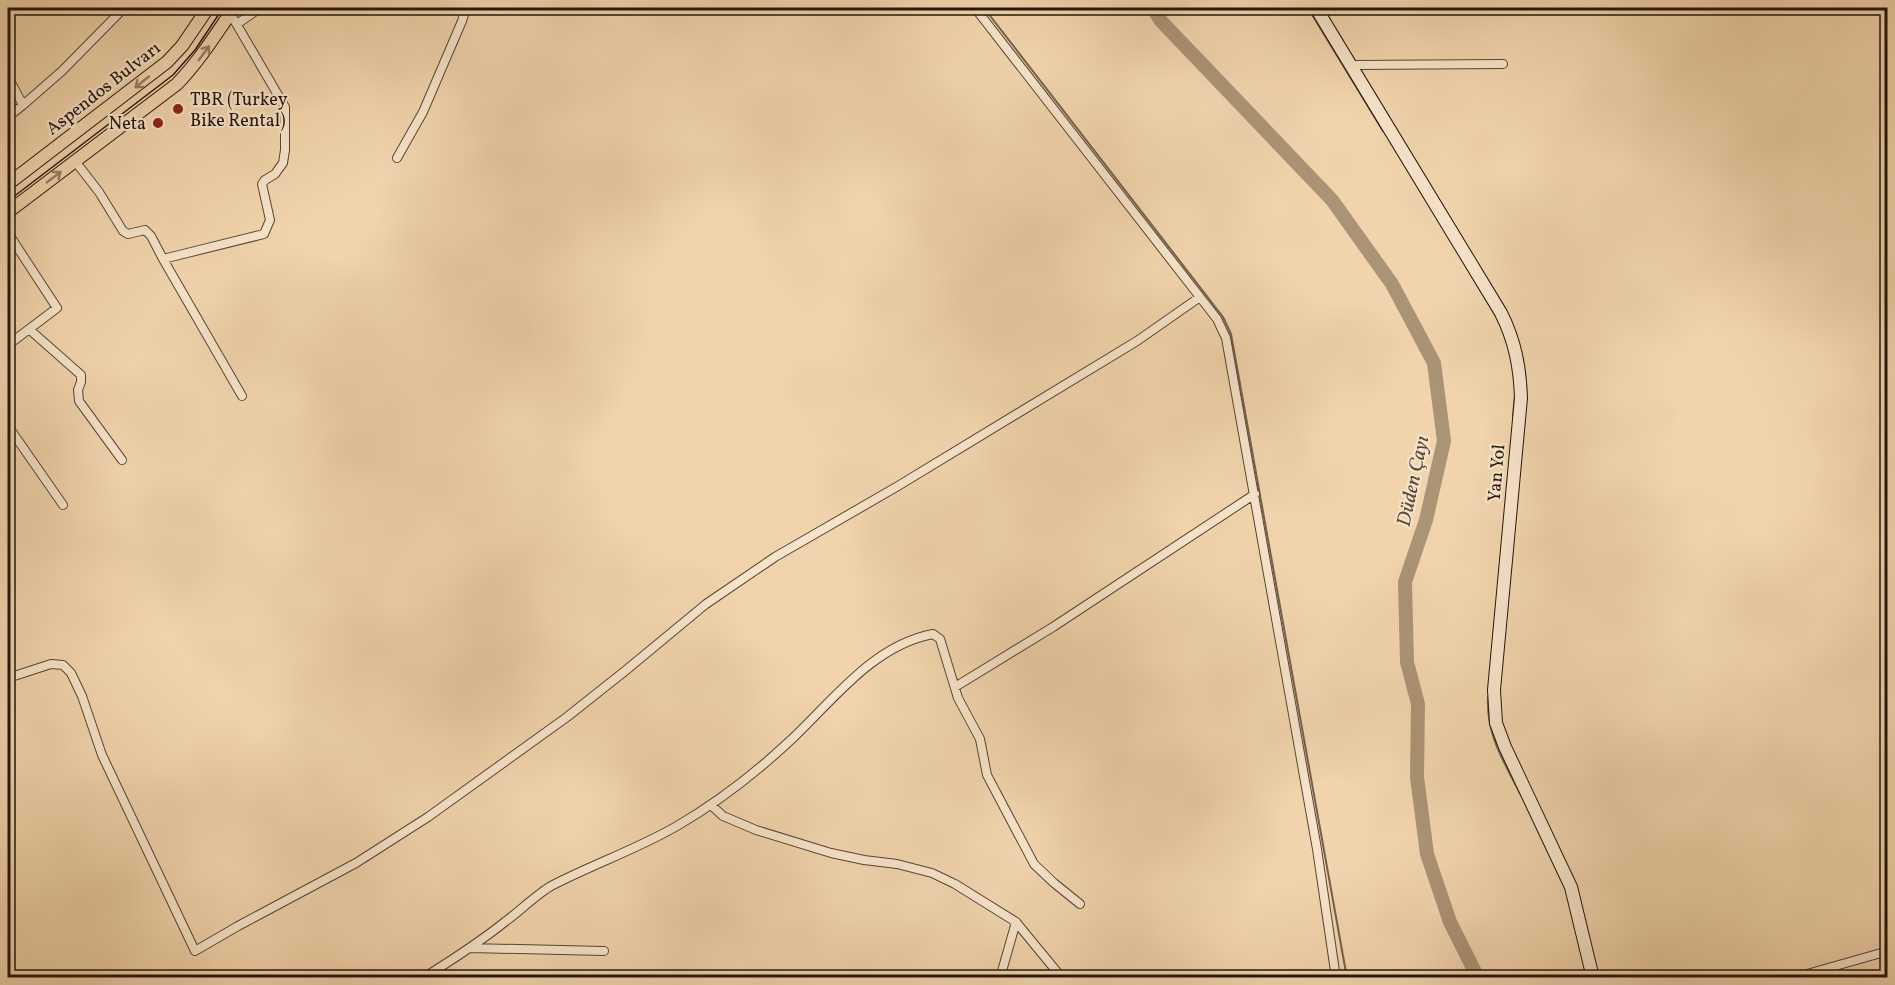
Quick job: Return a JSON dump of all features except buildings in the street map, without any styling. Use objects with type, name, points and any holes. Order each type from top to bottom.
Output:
[{"type":"main road","name":"Aspendos Bulvarı","points":[[8,184],[167,63],[182,46],[204,10]]},
{"type":"main road","points":[[8,212],[177,84],[234,15]]},
{"type":"street","points":[[8,117],[62,71],[124,8]]},
{"type":"street","points":[[163,259],[264,234],[270,220],[262,184],[283,163],[285,107],[234,15],[260,8]]},
{"type":"street","points":[[397,158],[423,112],[466,8]]},
{"type":"street","points":[[975,8],[1200,297],[1217,320],[1226,338],[1317,849],[1336,978]]},
{"type":"street","name":"Yan Yol","points":[[1316,8],[1501,313],[1514,339],[1520,373],[1521,398],[1494,690],[1494,715],[1504,747],[1571,887],[1593,978]]},
{"type":"street","points":[[1351,65],[1503,64]]},
{"type":"street","points":[[8,77],[23,105]]},
{"type":"street","points":[[75,161],[99,192],[123,231],[128,234],[145,230],[151,236],[242,396]]},
{"type":"street","points":[[8,233],[57,308],[8,345]]},
{"type":"street","points":[[8,678],[51,664],[63,665],[71,673],[82,696],[102,755],[195,951],[356,863],[429,817],[567,717],[706,603],[775,557],[898,486],[1137,341],[1200,297]]},
{"type":"street","points":[[30,330],[81,375],[78,390],[79,401],[122,460]]},
{"type":"street","points":[[8,426],[63,505]]},
{"type":"street","points":[[955,687],[1053,627],[1255,494]]},
{"type":"street","points":[[423,978],[470,948],[551,886],[676,827],[711,805],[794,737],[860,673],[886,653],[921,636],[933,634],[940,639],[958,698],[980,739],[987,775],[1034,864],[1080,903]]},
{"type":"street","points":[[711,805],[723,816],[785,839],[864,860],[897,864],[932,873],[972,893],[1017,922],[1062,978]]},
{"type":"street","points":[[1000,978],[1017,922]]},
{"type":"street","points":[[470,948],[604,951]]},
{"type":"street","points":[[1793,978],[1887,951]]},
{"type":"waterway","points":[[984,8],[1223,317],[1231,334],[1347,978]]},
{"type":"waterway","name":"Düden Çayı","points":[[1153,8],[1161,21],[1332,200],[1392,284],[1434,363],[1444,441],[1426,520],[1405,582],[1407,662],[1418,704],[1417,777],[1427,854],[1450,922],[1478,978]]},
{"type":"waterway","points":[[1308,8],[1383,131]]},
{"type":"waterway","points":[[1513,416],[1515,395]]},
{"type":"waterway","points":[[1488,697],[1490,724],[1497,748],[1521,795]]},
{"type":"tram line","points":[[8,201],[173,75],[195,50],[223,8]]},
{"type":"place","name":"TBR (Turkey Bike Rental)","points":[[178,109]]},
{"type":"place","name":"Neta","points":[[158,123]]}]
